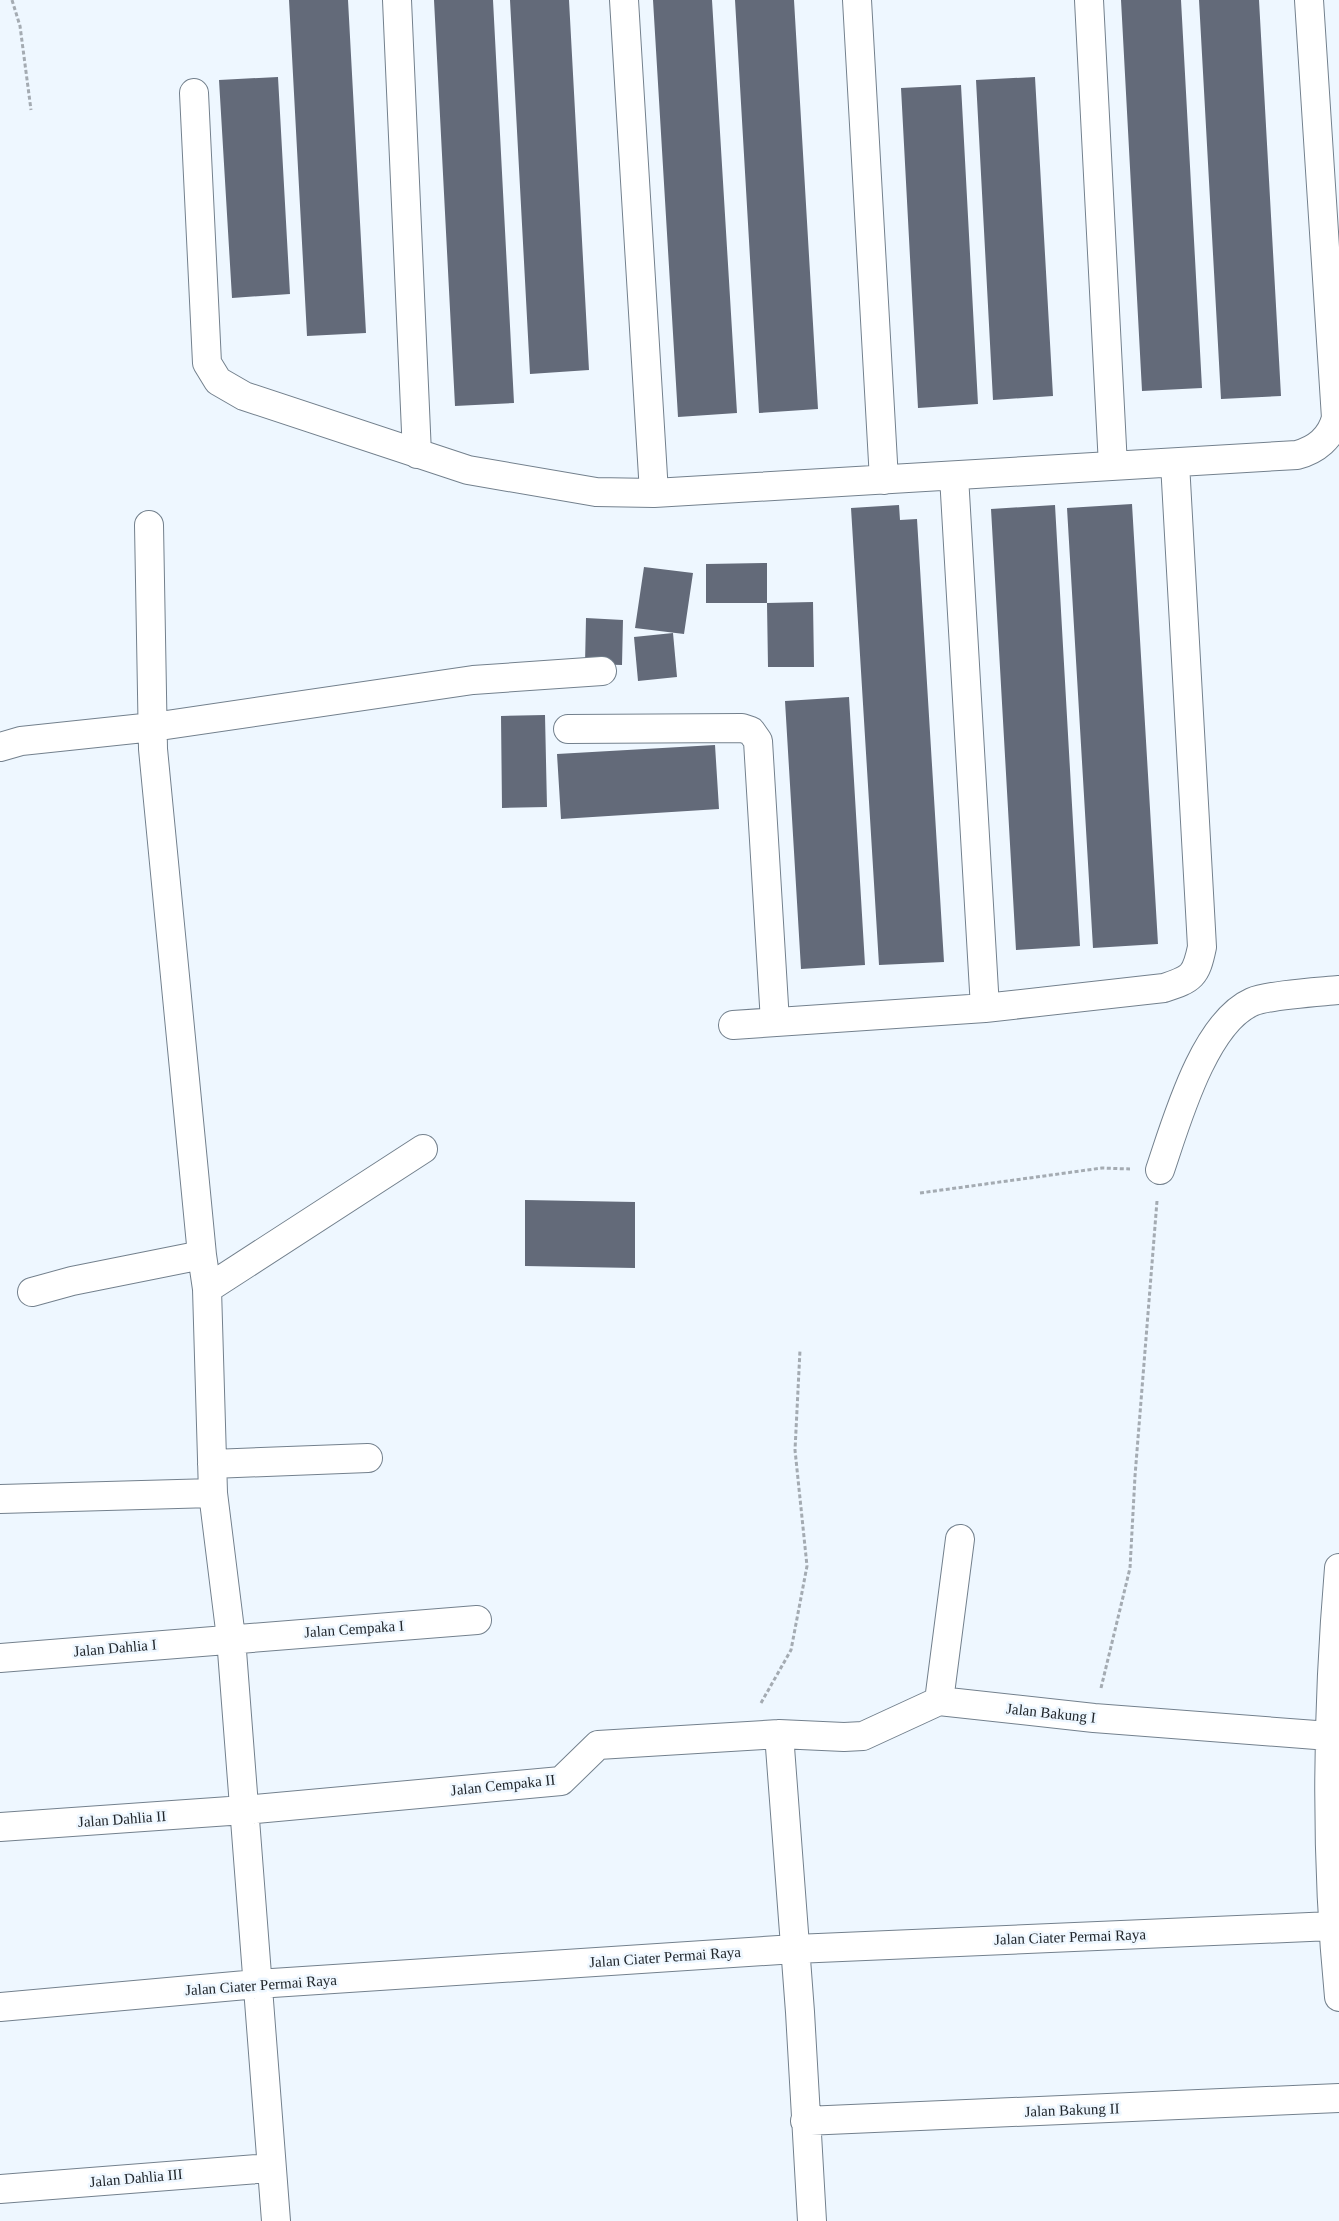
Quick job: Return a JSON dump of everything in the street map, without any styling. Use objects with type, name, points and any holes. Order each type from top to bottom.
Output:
[{"type":"street","points":[[397,0],[417,454]]},
{"type":"street","points":[[624,0],[654,493]]},
{"type":"street","points":[[857,0],[884,480]]},
{"type":"street","points":[[1088,0],[1113,466]]},
{"type":"street","points":[[194,93],[207,363],[218,381],[244,396],[417,454],[468,470],[516,479],[596,492],[654,493],[1297,455],[1318,446],[1334,428],[1336,418],[1309,0]]},
{"type":"street","points":[[733,1025],[985,1008],[1164,988],[1186,981],[1198,969],[1202,947],[1175,462]]},
{"type":"street","points":[[954,476],[985,1008]]},
{"type":"street","points":[[149,525],[154,759],[202,1255],[207,1289],[213,1494],[231,1638],[276,2221]]},
{"type":"street","points":[[0,746],[21,741],[153,727],[473,680],[602,671]]},
{"type":"street","points":[[568,729],[742,728],[751,731],[758,741],[775,1022]]},
{"type":"street","points":[[1160,1170],[1197,1066],[1229,1018],[1240,1008],[1254,1001],[1339,990]]},
{"type":"street","points":[[207,1289],[423,1149]]},
{"type":"street","points":[[32,1292],[72,1281],[202,1255]]},
{"type":"street","points":[[212,1464],[368,1458]]},
{"type":"street","points":[[0,1499],[213,1494]]},
{"type":"street","points":[[812,2221],[779,1734],[844,1738],[863,1736],[939,1701],[960,1540]]},
{"type":"street","points":[[1339,1568],[1331,1657],[1329,1736],[1332,1926],[1339,1997]]},
{"type":"street","name":"Jalan Cempaka I","points":[[231,1638],[477,1620]]},
{"type":"street","name":"Jalan Dahlia I","points":[[0,1658],[231,1638]]},
{"type":"street","name":"Jalan Bakung I","points":[[939,1701],[1094,1718],[1329,1736]]},
{"type":"street","name":"Jalan Cempaka II","points":[[244,1810],[561,1781],[598,1745],[741,1738],[779,1734]]},
{"type":"street","name":"Jalan Dahlia II","points":[[0,1827],[244,1810]]},
{"type":"street","name":"Jalan Ciater Permai Raya","points":[[0,2007],[258,1984],[795,1949],[1332,1926]]},
{"type":"street","name":"Jalan Bakung II","points":[[804,2121],[1339,2098]]},
{"type":"street","name":"Jalan Dahlia III","points":[[0,2189],[272,2168]]},
{"type":"path","points":[[12,0],[20,26],[31,110]]},
{"type":"path","points":[[920,1193],[1102,1168],[1160,1170],[1135,1476],[1130,1568],[1094,1718]]},
{"type":"path","points":[[741,1738],[791,1650],[807,1566],[795,1450],[800,1350]]},
{"type":"building","points":[[289,0],[348,0],[366,333],[307,336]]},
{"type":"building","points":[[434,0],[493,0],[514,403],[455,406]]},
{"type":"building","points":[[510,0],[569,0],[589,370],[530,374]]},
{"type":"building","points":[[653,0],[712,0],[737,413],[678,417]]},
{"type":"building","points":[[735,0],[794,0],[818,409],[759,413]]},
{"type":"building","points":[[1121,0],[1181,0],[1202,388],[1142,391]]},
{"type":"building","points":[[1199,0],[1259,0],[1281,396],[1221,399]]},
{"type":"building","points":[[278,77],[290,294],[232,298],[219,80]]},
{"type":"building","points":[[1035,77],[1053,396],[993,400],[976,80]]},
{"type":"building","points":[[961,85],[978,404],[918,408],[901,88]]},
{"type":"building","points":[[1132,504],[1158,944],[1093,948],[1067,508]]},
{"type":"building","points":[[899,505],[900,520],[917,519],[944,962],[879,965],[851,508]]},
{"type":"building","points":[[1055,505],[1080,946],[1016,950],[991,509]]},
{"type":"building","points":[[767,563],[767,603],[706,603],[706,564]]},
{"type":"building","points":[[644,567],[693,573],[684,634],[635,628]]},
{"type":"building","points":[[813,602],[814,667],[768,667],[767,603]]},
{"type":"building","points":[[586,618],[623,620],[622,665],[585,664]]},
{"type":"building","points":[[673,633],[677,677],[638,681],[634,637]]},
{"type":"building","points":[[849,697],[865,965],[801,969],[785,701]]},
{"type":"building","points":[[545,715],[547,807],[502,808],[501,716]]},
{"type":"building","points":[[715,745],[719,809],[561,819],[557,754]]},
{"type":"building","points":[[525,1200],[635,1202],[635,1268],[525,1266]]}]
